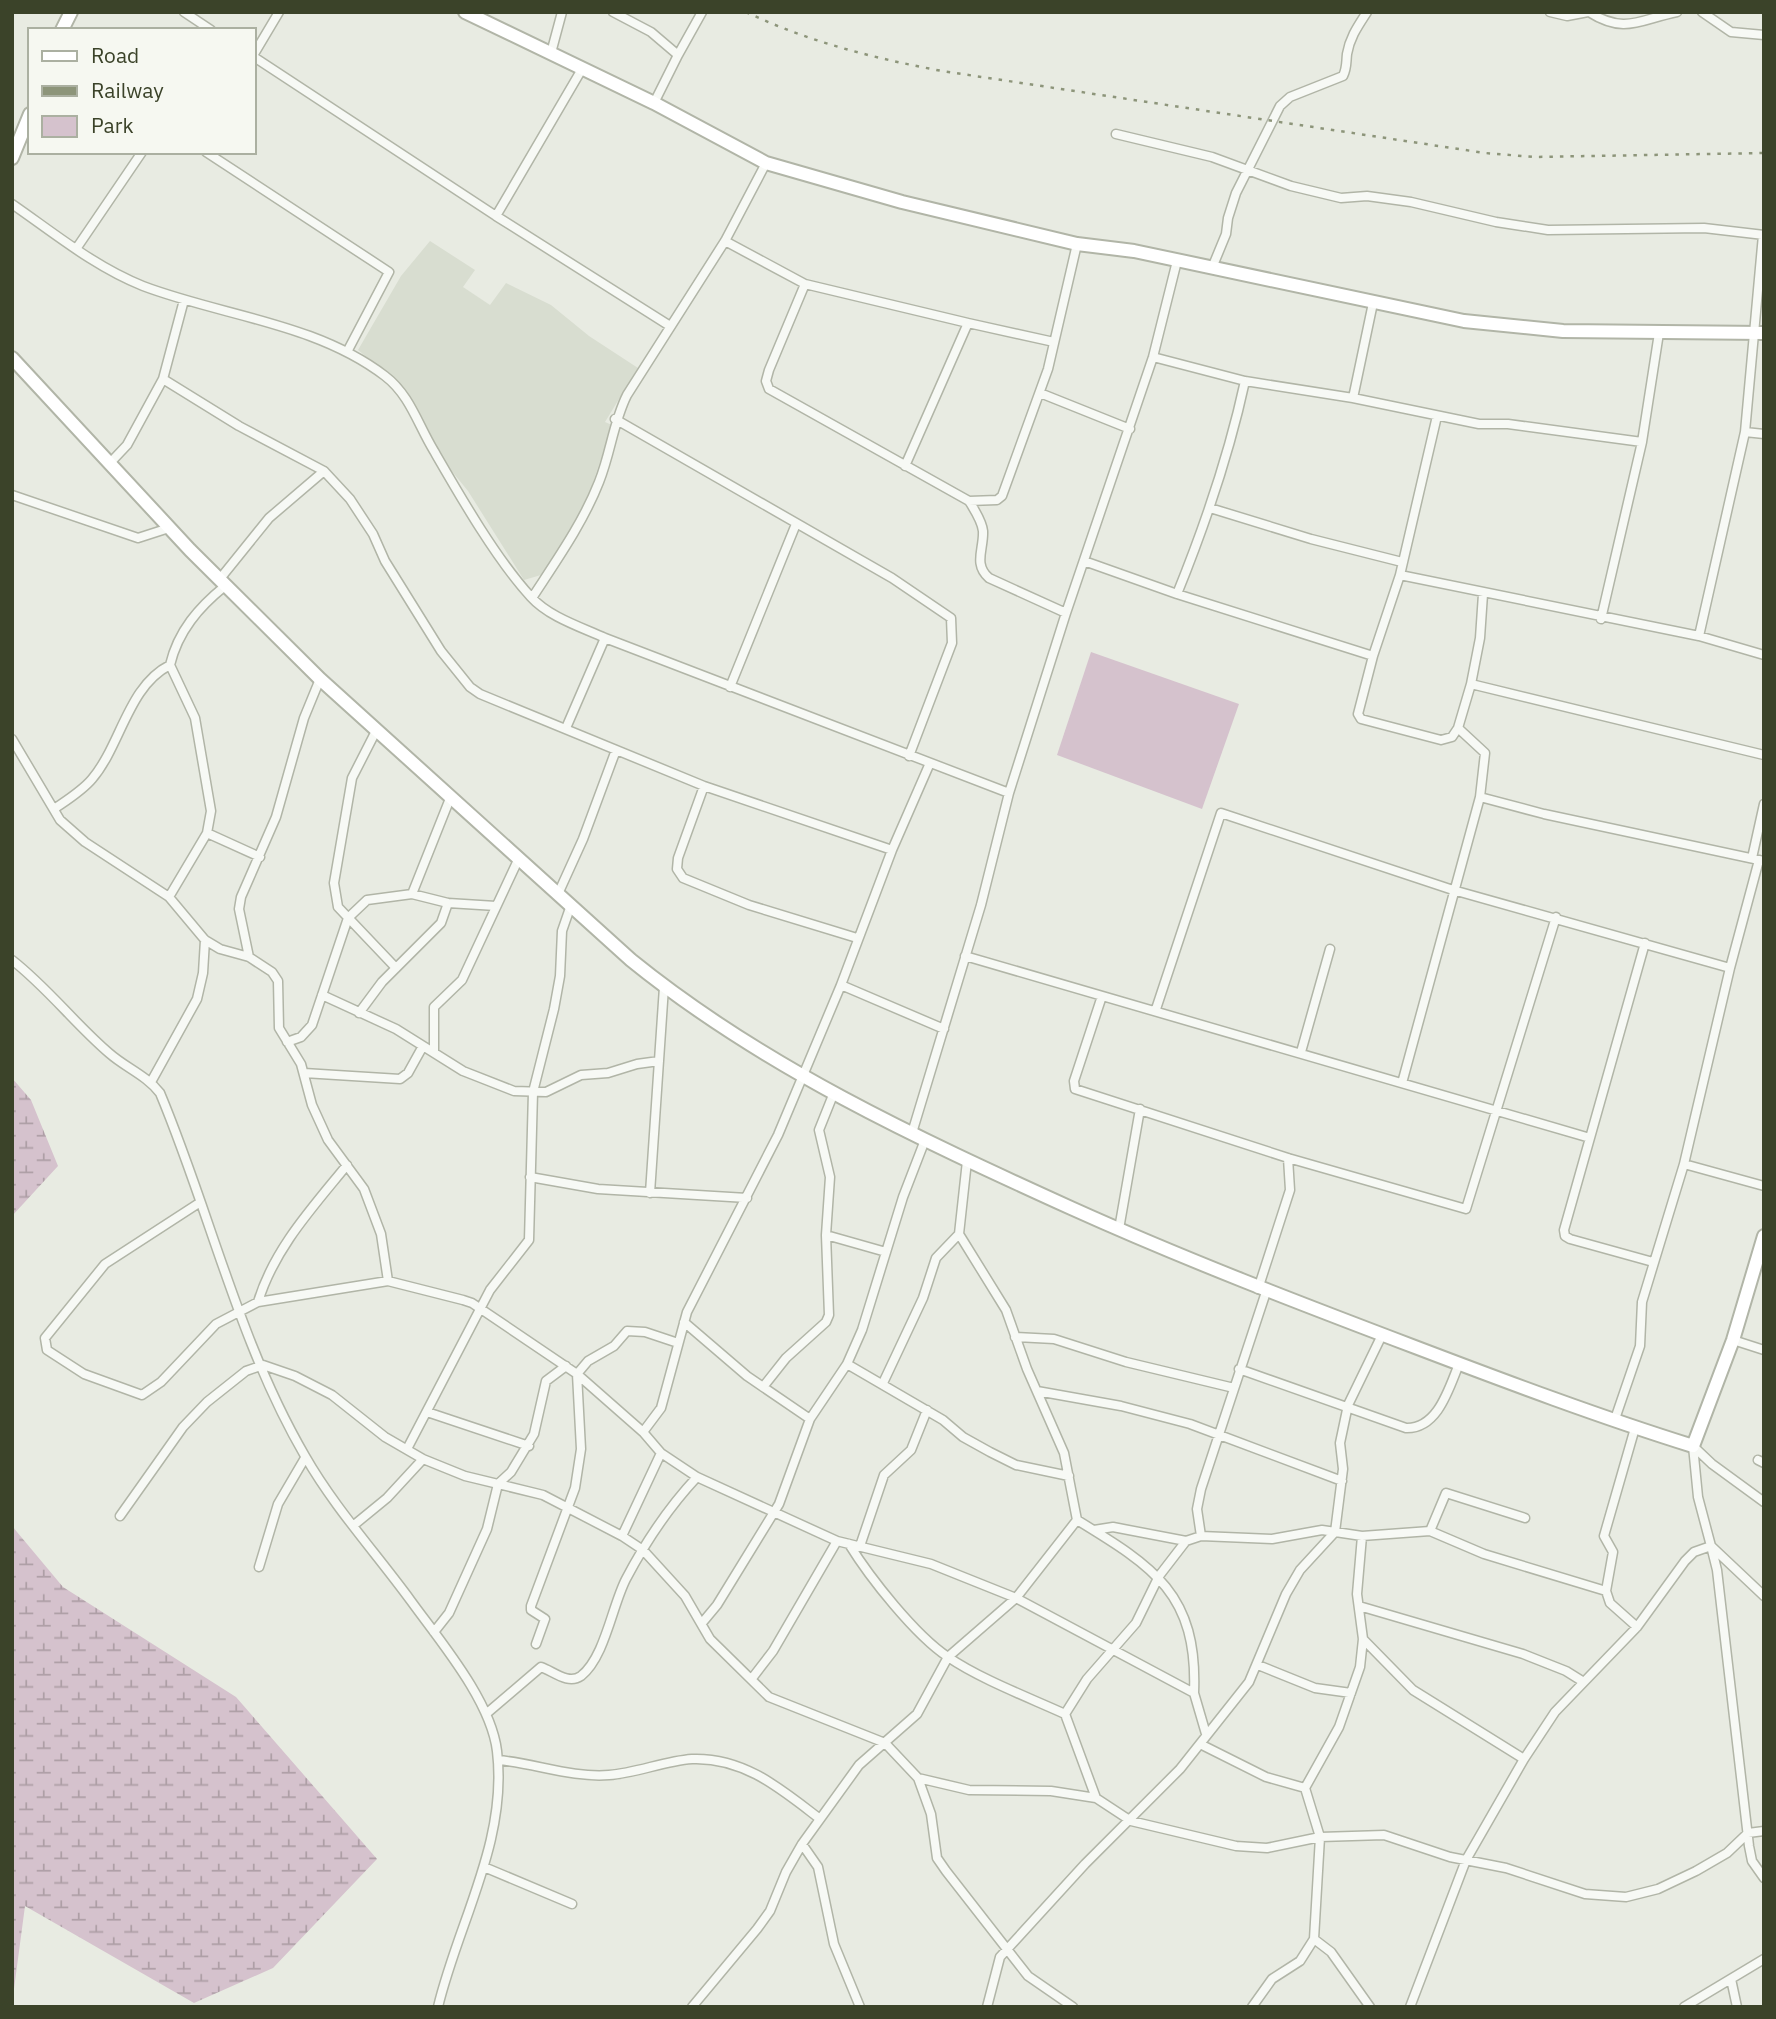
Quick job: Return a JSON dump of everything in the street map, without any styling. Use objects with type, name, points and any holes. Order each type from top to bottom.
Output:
[{"type":"street","points":[[63,28],[71,12]]},
{"type":"street","points":[[184,12],[208,28]]},
{"type":"street","points":[[256,52],[279,12]]},
{"type":"street","points":[[465,12],[654,103],[766,163],[902,202],[1077,244],[1177,261],[1464,321],[1563,331],[1759,333]]},
{"type":"street","points":[[551,53],[562,12]]},
{"type":"street","points":[[613,12],[651,32],[678,55]]},
{"type":"street","points":[[654,103],[702,12]]},
{"type":"street","points":[[1212,268],[1226,234],[1227,218],[1236,193],[1283,101],[1343,76],[1348,67],[1346,57],[1354,31],[1367,12]]},
{"type":"street","points":[[1550,12],[1567,16],[1588,12],[1609,23],[1623,25],[1634,25],[1677,12]]},
{"type":"street","points":[[1702,12],[1731,32],[1764,35]]},
{"type":"street","points":[[256,57],[496,216],[670,326]]},
{"type":"street","points":[[496,216],[582,69]]},
{"type":"street","points":[[12,158],[28,119]]},
{"type":"street","points":[[1116,134],[1212,157],[1291,186],[1341,198],[1377,197],[1411,202],[1496,222],[1548,230],[1704,228],[1763,235],[1759,333],[1745,432],[1699,636]]},
{"type":"street","points":[[76,249],[141,154]]},
{"type":"street","points":[[209,154],[389,272],[347,352]]},
{"type":"street","points":[[532,598],[581,520],[599,481],[615,419],[670,326],[725,241],[766,163]]},
{"type":"street","points":[[12,204],[76,249],[141,285],[253,319],[347,352],[385,376],[403,393],[460,493],[532,598],[553,613],[605,638],[1009,793]]},
{"type":"street","points":[[725,241],[806,285],[1054,342]]},
{"type":"street","points":[[806,285],[769,370],[766,382],[769,389],[969,500],[997,500],[1002,496],[1040,393],[1077,244]]},
{"type":"street","points":[[912,1133],[965,956],[1009,793],[1066,613],[1153,357],[1177,261]]},
{"type":"street","points":[[109,464],[127,445],[163,379],[184,300]]},
{"type":"street","points":[[1353,398],[1373,303]]},
{"type":"street","points":[[905,466],[968,323]]},
{"type":"street","points":[[1601,619],[1642,442],[1659,333]]},
{"type":"street","points":[[1153,357],[1245,381],[1353,398],[1437,416],[1642,442]]},
{"type":"street","points":[[12,358],[169,528],[320,680],[664,987],[802,1078],[967,1161],[1262,1291],[1635,1428],[1693,1446],[1712,1464],[1764,1502]]},
{"type":"street","points":[[163,379],[239,426],[324,471],[350,499],[441,651],[470,687],[704,786],[892,850]]},
{"type":"street","points":[[1177,594],[1210,508],[1236,422],[1245,381]]},
{"type":"street","points":[[1040,393],[1130,429]]},
{"type":"street","points":[[1437,416],[1400,576],[1373,656],[1358,714],[1361,719],[1441,740],[1452,737],[1458,728],[1471,684],[1483,594]]},
{"type":"street","points":[[615,419],[892,579],[951,618],[952,643],[909,756]]},
{"type":"street","points":[[1745,432],[1764,434]]},
{"type":"street","points":[[54,810],[92,779],[139,695],[156,673],[170,665],[181,634],[191,619],[222,583],[270,518],[324,471]]},
{"type":"street","points":[[12,495],[138,538],[169,528]]},
{"type":"street","points":[[969,500],[983,528],[979,555],[982,572],[989,578],[1066,613]]},
{"type":"street","points":[[1210,508],[1311,539],[1402,562]]},
{"type":"street","points":[[730,687],[796,524]]},
{"type":"street","points":[[1084,561],[1177,594],[1373,656]]},
{"type":"street","points":[[1400,576],[1601,619],[1699,636],[1764,655]]},
{"type":"street","points":[[566,727],[605,638]]},
{"type":"street","points":[[169,897],[207,833],[211,811],[201,762],[199,732],[170,665]]},
{"type":"street","points":[[249,957],[239,909],[245,884],[260,857],[280,807],[304,718],[320,680]]},
{"type":"street","points":[[1471,684],[1561,709],[1764,755]]},
{"type":"street","points":[[1402,1083],[1452,890],[1480,797],[1485,753],[1458,728]]},
{"type":"street","points":[[376,731],[352,778],[334,883],[338,906],[396,968]]},
{"type":"street","points":[[12,739],[60,820],[85,842],[169,897],[205,940],[220,949],[249,957],[272,972],[278,981],[277,1020],[304,1073],[313,1105],[328,1140],[364,1189],[380,1234],[388,1281]]},
{"type":"street","points":[[558,894],[583,839],[616,750]]},
{"type":"street","points":[[643,1432],[661,1408],[684,1322],[710,1264],[747,1198],[802,1078],[841,985],[892,850],[930,763]]},
{"type":"street","points":[[704,786],[678,858],[677,869],[683,878],[761,909],[857,938]]},
{"type":"street","points":[[412,894],[451,796]]},
{"type":"street","points":[[1480,797],[1544,814],[1758,859]]},
{"type":"street","points":[[1615,1419],[1640,1346],[1642,1302],[1684,1164],[1758,859],[1764,804]]},
{"type":"street","points":[[1156,1009],[1221,813],[1452,890],[1730,968]]},
{"type":"street","points":[[207,833],[260,857]]},
{"type":"street","points":[[434,1052],[434,1007],[461,980],[519,858]]},
{"type":"street","points":[[287,1042],[307,1032],[348,918],[367,900],[412,894],[448,903],[496,906]]},
{"type":"street","points":[[359,1013],[396,968],[441,923],[448,903]]},
{"type":"street","points":[[407,1449],[490,1290],[529,1240],[533,1092],[554,1009],[560,976],[562,931],[571,905]]},
{"type":"street","points":[[1102,996],[1073,1086],[1078,1091],[1288,1158],[1466,1209],[1556,917]]},
{"type":"street","points":[[151,1082],[197,999],[203,973],[205,940]]},
{"type":"street","points":[[1645,943],[1564,1230],[1565,1236],[1653,1262]]},
{"type":"street","points":[[1301,1052],[1331,949]]},
{"type":"street","points":[[965,956],[1156,1009],[1590,1138]]},
{"type":"street","points":[[12,960],[36,979],[109,1054],[151,1082],[166,1107],[240,1309],[305,1458],[434,1632],[486,1714],[495,1737],[498,1760],[496,1805],[484,1867],[438,2007]]},
{"type":"street","points":[[841,985],[944,1029]]},
{"type":"street","points":[[650,1194],[664,987]]},
{"type":"street","points":[[322,995],[498,1087],[533,1092],[555,1089],[581,1075],[608,1073],[637,1064],[659,1061]]},
{"type":"street","points":[[304,1073],[400,1079],[408,1073],[423,1046]]},
{"type":"street","points":[[764,1387],[786,1358],[826,1322],[829,1315],[825,1235],[830,1177],[819,1130],[833,1095]]},
{"type":"street","points":[[1119,1229],[1140,1110]]},
{"type":"street","points":[[702,1623],[717,1605],[788,1487],[810,1419],[846,1364],[862,1330],[925,1140]]},
{"type":"street","points":[[1201,1536],[1197,1509],[1201,1489],[1222,1433],[1290,1190],[1288,1158]]},
{"type":"street","points":[[883,1383],[923,1298],[936,1258],[959,1234],[967,1161]]},
{"type":"street","points":[[1684,1164],[1764,1186]]},
{"type":"street","points":[[258,1302],[267,1275],[297,1226],[347,1165]]},
{"type":"street","points":[[530,1177],[650,1194],[747,1198]]},
{"type":"street","points":[[199,1203],[105,1264],[58,1321],[44,1343],[47,1350],[84,1374],[142,1395],[161,1382],[216,1324],[240,1309],[258,1302],[388,1281],[463,1300],[481,1309],[578,1374],[643,1432],[661,1453],[697,1477],[837,1541],[965,1576],[1017,1598],[1194,1693]]},
{"type":"street","points":[[692,2007],[764,1920],[802,1844],[859,1765],[918,1714],[948,1657],[1017,1598],[1077,1520],[1064,1453],[1006,1310],[959,1234]]},
{"type":"street","points":[[825,1235],[887,1252]]},
{"type":"street","points":[[1764,1236],[1733,1340],[1693,1446],[1698,1497],[1717,1570],[1752,1861],[1764,1878]]},
{"type":"street","points":[[684,1322],[764,1387],[810,1419]]},
{"type":"street","points":[[536,1644],[545,1619],[531,1611],[531,1606],[575,1488],[581,1449],[578,1374],[588,1360],[614,1346],[627,1331],[645,1332],[678,1343]]},
{"type":"street","points":[[988,2007],[994,1972],[1007,1949],[1085,1864],[1131,1821],[1200,1744],[1232,1706],[1258,1665],[1286,1594],[1300,1570],[1335,1532],[1342,1481],[1340,1443],[1348,1405],[1382,1335]]},
{"type":"street","points":[[1015,1337],[1054,1339],[1126,1362],[1234,1388]]},
{"type":"street","points":[[1733,1340],[1764,1350]]},
{"type":"street","points":[[846,1364],[927,1410],[963,1437],[1016,1465],[1069,1476]]},
{"type":"street","points":[[1240,1369],[1348,1405],[1406,1428],[1414,1428],[1439,1409],[1458,1364]]},
{"type":"street","points":[[120,1517],[183,1427],[206,1402],[246,1371],[263,1365],[295,1376],[332,1395],[386,1437],[423,1459],[465,1476],[498,1483],[567,1505],[622,1535],[643,1550],[685,1596],[710,1639],[753,1678],[769,1697],[792,1709],[886,1743],[918,1778],[931,1814],[937,1858],[981,1919],[1028,1976],[1073,2007]]},
{"type":"street","points":[[434,1632],[449,1613],[487,1529],[498,1483],[510,1472],[529,1446],[546,1381],[566,1366]]},
{"type":"street","points":[[1037,1391],[1121,1406],[1222,1433],[1342,1481]]},
{"type":"street","points":[[860,1546],[884,1475],[911,1450],[927,1410]]},
{"type":"street","points":[[427,1412],[529,1446]]},
{"type":"street","points":[[1635,1428],[1605,1528],[1604,1541],[1612,1552],[1606,1591],[1610,1603],[1636,1626]]},
{"type":"street","points":[[622,1535],[661,1453]]},
{"type":"street","points":[[259,1567],[268,1527],[305,1458]]},
{"type":"street","points":[[354,1525],[387,1498],[423,1459]]},
{"type":"street","points":[[486,1714],[541,1667],[568,1679],[581,1675],[596,1655],[619,1595],[643,1550],[662,1518],[697,1477]]},
{"type":"street","points":[[1430,1531],[1446,1493],[1525,1518]]},
{"type":"street","points":[[1077,1520],[1159,1576],[1178,1603],[1196,1661],[1194,1693],[1206,1734]]},
{"type":"street","points":[[1094,1530],[1113,1527],[1186,1541],[1201,1536],[1272,1539],[1307,1531],[1362,1536],[1430,1531],[1485,1554],[1606,1591]]},
{"type":"street","points":[[1252,2007],[1272,1979],[1300,1961],[1314,1939],[1320,1837],[1305,1788],[1339,1727],[1360,1667],[1363,1639],[1359,1606],[1362,1536]]},
{"type":"street","points":[[753,1678],[773,1651],[837,1541]]},
{"type":"street","points":[[1065,1714],[1087,1679],[1136,1623],[1159,1576],[1186,1541]]},
{"type":"street","points":[[849,1544],[870,1575],[948,1657],[1065,1714],[1096,1798]]},
{"type":"street","points":[[1710,1546],[1764,1596]]},
{"type":"street","points":[[1410,2007],[1466,1860],[1524,1759],[1555,1712],[1636,1626],[1685,1561],[1694,1552],[1710,1546]]},
{"type":"street","points":[[1359,1606],[1523,1654],[1558,1667],[1582,1681]]},
{"type":"street","points":[[1363,1639],[1413,1690],[1524,1759]]},
{"type":"street","points":[[1258,1665],[1315,1688],[1351,1693]]},
{"type":"street","points":[[1200,1744],[1246,1769],[1305,1788]]},
{"type":"street","points":[[498,1760],[585,1775],[607,1776],[692,1759],[716,1761],[765,1777],[820,1819]]},
{"type":"street","points":[[918,1778],[969,1790],[1051,1791],[1096,1798],[1131,1821],[1236,1846],[1283,1847],[1320,1837],[1384,1835],[1466,1860],[1506,1868],[1585,1895],[1626,1897],[1658,1889],[1727,1853],[1748,1833],[1764,1831]]},
{"type":"street","points":[[802,1844],[818,1867],[834,1944],[860,2007]]},
{"type":"street","points":[[484,1867],[572,1904]]},
{"type":"street","points":[[1314,1939],[1331,1952],[1370,2007]]},
{"type":"street","points":[[1684,2007],[1764,1959]]},
{"type":"street","points":[[1731,1979],[1737,2007]]},
{"type":"shaded area","points":[[430,241],[475,270],[463,287],[490,305],[506,283],[551,305],[589,336],[638,368],[605,422],[612,425],[585,507],[568,538],[541,575],[524,580],[468,491],[432,447],[402,386],[358,350],[401,276]]},
{"type":"green space","points":[[1091,652],[1239,704],[1202,809],[1057,755]]},
{"type":"green space","points":[[12,1078],[31,1100],[58,1166],[12,1216]]},
{"type":"green space","points":[[12,1526],[63,1587],[236,1697],[377,1859],[273,1968],[194,2003],[25,1906],[12,2004]]},
{"type":"railway","points":[[746,12],[842,48],[942,71],[1485,153],[1534,157],[1764,153]]}]
